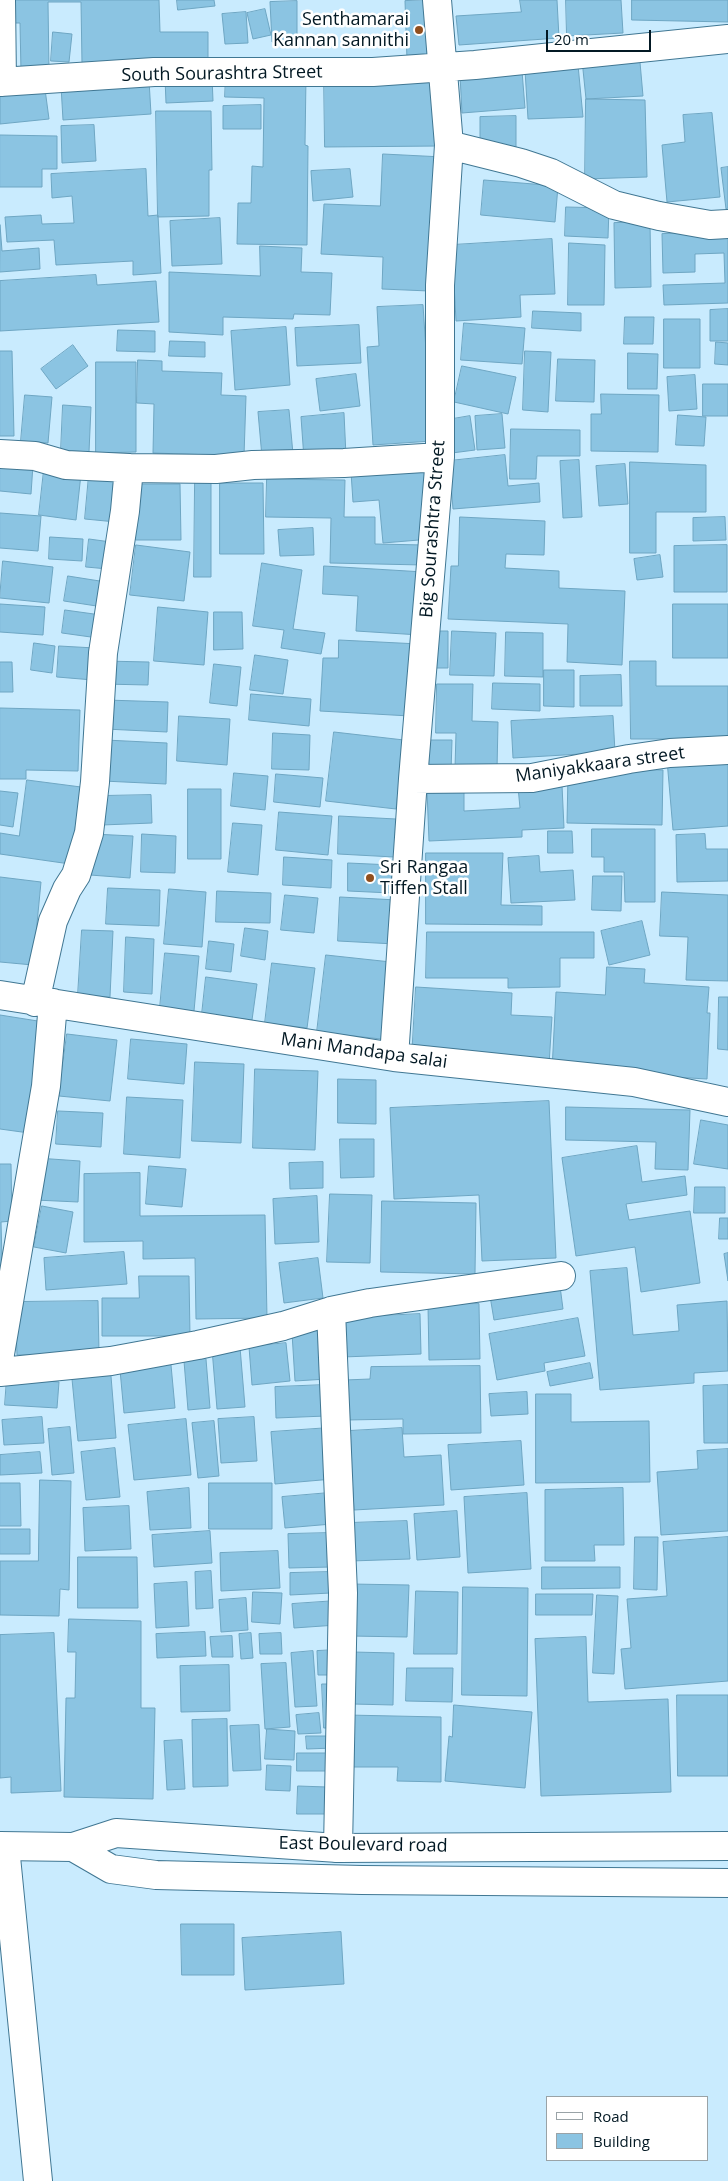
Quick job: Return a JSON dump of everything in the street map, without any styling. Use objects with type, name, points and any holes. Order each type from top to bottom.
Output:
[{"type":"street","points":[[1,0],[1,82]]},
{"type":"street","name":"Big Sourashtra Street","points":[[394,1057],[412,779],[440,457],[440,285],[449,145],[436,0]]},
{"type":"street","name":"South Sourashtra Street","points":[[1,82],[154,72],[373,72],[475,65],[728,39]]},
{"type":"street","points":[[449,145],[521,163],[551,173],[614,205],[668,218],[710,225],[728,224]]},
{"type":"street","points":[[0,454],[35,456],[66,465],[216,469],[253,465],[344,463],[440,457]]},
{"type":"street","points":[[0,1354],[3,1313],[46,1086],[44,1002],[53,921],[67,889],[76,875],[89,833],[103,653],[125,511],[128,468]]},
{"type":"street","name":"Maniyakkaara street","points":[[412,779],[532,778],[670,753],[728,750]]},
{"type":"street","name":"Mani Mandapa salai","points":[[0,995],[394,1057],[634,1082],[728,1102]]},
{"type":"street","points":[[0,1372],[111,1361],[198,1345],[283,1326],[331,1311],[370,1303],[561,1276]]},
{"type":"street","points":[[331,1311],[343,1593],[338,1848]]},
{"type":"street","name":"East Boulevard road","points":[[2,1847],[73,1847],[116,1832],[338,1848],[728,1846]]},
{"type":"street","points":[[2,1847],[38,2181]]},
{"type":"street","points":[[73,1847],[111,1869],[156,1875],[362,1880],[728,1883]]},
{"type":"building","points":[[4,0],[159,0],[160,32],[208,32],[208,61],[82,64],[81,2],[48,2],[49,72],[21,72],[20,23],[4,23]]},
{"type":"building","points":[[177,0],[214,0],[215,6],[178,10]]},
{"type":"building","name":"Senthamarai Kannan sannithi","points":[[431,0],[433,59],[407,60],[405,1]]},
{"type":"building","points":[[520,0],[557,0],[559,38],[459,45],[456,16],[521,12]]},
{"type":"building","points":[[566,0],[621,0],[623,33],[567,36]]},
{"type":"building","points":[[632,0],[728,0],[728,22],[632,20]]},
{"type":"building","points":[[297,1],[297,41],[272,42],[270,2]]},
{"type":"building","points":[[265,9],[271,35],[253,39],[247,13]]},
{"type":"building","points":[[246,12],[248,43],[225,44],[222,14]]},
{"type":"building","points":[[53,32],[72,34],[69,62],[51,61]]},
{"type":"building","points":[[639,51],[643,96],[586,99],[582,60]]},
{"type":"building","points":[[578,65],[583,117],[528,119],[525,70]]},
{"type":"building","points":[[522,71],[525,108],[462,113],[460,75]]},
{"type":"building","points":[[212,76],[213,101],[166,103],[165,78]]},
{"type":"building","points":[[226,76],[306,77],[305,145],[308,146],[307,245],[237,244],[238,203],[251,203],[252,166],[263,167],[264,98],[225,97]]},
{"type":"building","points":[[324,77],[440,77],[440,146],[325,147]]},
{"type":"building","points":[[149,80],[151,114],[63,120],[61,86]]},
{"type":"building","points":[[45,89],[49,119],[0,124],[0,94]]},
{"type":"building","points":[[586,99],[645,100],[647,177],[585,179]]},
{"type":"building","points":[[261,105],[261,129],[223,129],[223,106]]},
{"type":"building","points":[[156,111],[211,111],[212,170],[209,170],[209,216],[158,217]]},
{"type":"building","points":[[712,113],[720,197],[667,202],[662,145],[685,142],[683,115]]},
{"type":"building","points":[[516,116],[516,152],[480,152],[480,117]]},
{"type":"building","points":[[94,125],[96,161],[62,163],[61,126]]},
{"type":"building","points":[[0,135],[57,136],[57,169],[42,169],[42,187],[0,187]]},
{"type":"building","points":[[383,154],[443,157],[429,291],[382,289],[383,257],[321,254],[324,204],[380,206]]},
{"type":"building","points":[[728,167],[728,208],[726,209],[721,168]]},
{"type":"building","points":[[146,169],[148,216],[158,215],[161,273],[133,275],[133,261],[56,265],[54,240],[7,242],[5,217],[41,215],[42,224],[74,223],[72,196],[52,198],[51,174]]},
{"type":"building","points":[[350,169],[353,197],[313,201],[311,171]]},
{"type":"building","points":[[484,180],[558,186],[555,222],[481,215]]},
{"type":"building","points":[[566,207],[609,208],[608,238],[565,236]]},
{"type":"building","points":[[220,218],[222,264],[172,266],[170,221]]},
{"type":"building","points":[[650,222],[651,287],[615,288],[614,223]]},
{"type":"building","points":[[0,225],[2,251],[39,248],[40,269],[0,272]]},
{"type":"building","points":[[728,232],[728,303],[664,305],[663,285],[725,283],[724,253],[695,254],[695,272],[663,273],[662,234]]},
{"type":"building","points":[[552,239],[555,294],[520,295],[521,317],[456,321],[452,245]]},
{"type":"building","points":[[569,243],[605,245],[604,305],[568,305]]},
{"type":"building","points":[[260,246],[302,248],[301,272],[332,273],[330,315],[294,314],[293,319],[223,317],[223,335],[169,332],[169,272],[260,276]]},
{"type":"building","points":[[96,275],[97,285],[156,281],[159,322],[0,331],[0,281]]},
{"type":"building","points":[[423,305],[432,441],[373,445],[367,347],[379,346],[377,307]]},
{"type":"building","points":[[728,309],[728,341],[710,341],[710,310]]},
{"type":"building","points":[[533,311],[581,313],[581,331],[532,328]]},
{"type":"building","points":[[625,317],[654,317],[653,344],[624,344]]},
{"type":"building","points":[[664,319],[700,319],[700,368],[664,368]]},
{"type":"building","points":[[464,323],[525,328],[522,364],[461,360]]},
{"type":"building","points":[[359,325],[361,363],[297,366],[295,328]]},
{"type":"building","points":[[286,327],[290,385],[235,390],[231,331]]},
{"type":"building","points":[[118,330],[155,331],[155,352],[117,351]]},
{"type":"building","points":[[170,341],[205,342],[205,357],[169,356]]},
{"type":"building","points":[[716,342],[728,343],[728,365],[715,364]]},
{"type":"building","points":[[73,345],[88,366],[56,389],[41,369]]},
{"type":"building","points":[[0,351],[12,351],[14,436],[0,436]]},
{"type":"building","points":[[525,351],[551,352],[548,412],[523,410]]},
{"type":"building","points":[[628,353],[658,354],[657,389],[628,389]]},
{"type":"building","points":[[558,359],[595,360],[594,402],[556,401]]},
{"type":"building","points":[[138,360],[162,361],[162,371],[222,373],[221,395],[246,396],[244,456],[153,453],[154,404],[137,403]]},
{"type":"building","points":[[96,362],[136,362],[136,452],[96,453]]},
{"type":"building","points":[[462,366],[516,377],[508,414],[454,402]]},
{"type":"building","points":[[356,374],[360,406],[320,411],[316,379]]},
{"type":"building","points":[[695,375],[697,409],[669,411],[667,377]]},
{"type":"building","points":[[703,384],[728,384],[728,416],[703,416]]},
{"type":"building","points":[[601,394],[659,395],[658,452],[591,451],[591,414],[601,414]]},
{"type":"building","points":[[25,395],[52,397],[48,443],[21,441]]},
{"type":"building","points":[[63,405],[91,407],[89,452],[61,450]]},
{"type":"building","points":[[289,410],[293,454],[262,457],[258,412]]},
{"type":"building","points":[[344,413],[346,456],[304,459],[301,417]]},
{"type":"building","points":[[502,414],[505,448],[477,450],[475,416]]},
{"type":"building","points":[[678,415],[706,417],[704,446],[676,445]]},
{"type":"building","points":[[470,416],[475,450],[452,453],[447,420]]},
{"type":"building","points":[[511,429],[580,430],[580,456],[537,456],[536,479],[510,479]]},
{"type":"building","points":[[505,455],[508,486],[539,483],[540,502],[453,509],[449,461]]},
{"type":"building","points":[[579,460],[582,517],[563,518],[560,461]]},
{"type":"building","points":[[630,462],[706,465],[706,512],[656,512],[656,553],[630,553]]},
{"type":"building","points":[[0,463],[33,465],[31,494],[0,491]]},
{"type":"building","points":[[625,464],[628,504],[599,506],[596,466]]},
{"type":"building","points":[[426,466],[431,539],[383,543],[379,500],[353,502],[351,472]]},
{"type":"building","points":[[44,470],[81,474],[76,520],[39,515]]},
{"type":"building","points":[[89,475],[120,478],[116,522],[85,519]]},
{"type":"building","points":[[267,479],[345,480],[344,517],[375,517],[375,544],[424,545],[423,565],[330,563],[331,518],[266,517]]},
{"type":"building","points":[[195,482],[211,482],[211,577],[194,577]]},
{"type":"building","points":[[220,483],[263,483],[264,554],[220,554]]},
{"type":"building","points":[[136,484],[180,484],[181,540],[136,540]]},
{"type":"building","points":[[0,513],[41,516],[38,551],[0,548]]},
{"type":"building","points":[[460,517],[545,521],[544,555],[506,554],[505,568],[559,571],[559,588],[625,591],[622,665],[567,662],[568,624],[448,619],[451,566],[458,566]]},
{"type":"building","points":[[725,517],[726,540],[693,541],[693,518]]},
{"type":"building","points":[[313,528],[314,555],[280,556],[278,530]]},
{"type":"building","points":[[50,537],[83,539],[82,561],[49,559]]},
{"type":"building","points":[[89,539],[111,542],[108,569],[86,567]]},
{"type":"building","points":[[136,545],[190,552],[184,601],[130,595]]},
{"type":"building","points":[[727,545],[727,592],[674,592],[674,546]]},
{"type":"building","points":[[660,555],[663,577],[637,580],[634,559]]},
{"type":"building","points":[[3,561],[53,567],[49,603],[0,598]]},
{"type":"building","points":[[262,563],[302,570],[293,629],[325,633],[321,654],[281,648],[284,630],[253,626]]},
{"type":"building","points":[[324,566],[424,572],[420,635],[356,631],[358,596],[323,594]]},
{"type":"building","points":[[68,576],[106,582],[103,607],[64,601]]},
{"type":"building","points":[[0,604],[45,607],[43,635],[0,632]]},
{"type":"building","points":[[673,604],[728,604],[728,658],[673,658]]},
{"type":"building","points":[[158,607],[208,612],[204,665],[154,661]]},
{"type":"building","points":[[65,610],[101,615],[98,638],[62,633]]},
{"type":"building","points":[[214,612],[242,612],[243,649],[214,650]]},
{"type":"building","points":[[434,631],[448,631],[448,668],[434,668]]},
{"type":"building","points":[[452,631],[496,633],[494,676],[450,675]]},
{"type":"building","points":[[506,632],[543,633],[543,677],[505,676]]},
{"type":"building","points":[[339,640],[419,644],[410,716],[320,711],[323,658],[338,658]]},
{"type":"building","points":[[34,643],[55,646],[52,673],[31,670]]},
{"type":"building","points":[[59,646],[95,648],[93,680],[57,677]]},
{"type":"building","points":[[255,655],[288,660],[283,694],[250,690]]},
{"type":"building","points":[[103,661],[149,662],[148,685],[102,684]]},
{"type":"building","points":[[630,661],[656,661],[656,686],[728,686],[728,739],[631,739]]},
{"type":"building","points":[[0,662],[12,662],[13,692],[0,692]]},
{"type":"building","points":[[214,664],[241,667],[237,706],[210,703]]},
{"type":"building","points":[[544,670],[574,670],[574,707],[544,706]]},
{"type":"building","points":[[621,675],[622,706],[580,706],[580,676]]},
{"type":"building","points":[[493,683],[540,684],[540,711],[492,709]]},
{"type":"building","points":[[437,684],[473,684],[472,721],[498,722],[497,770],[455,768],[456,733],[436,733]]},
{"type":"building","points":[[251,694],[311,699],[309,726],[249,720]]},
{"type":"building","points":[[106,700],[168,702],[167,732],[105,729]]},
{"type":"building","points":[[0,708],[80,710],[78,771],[26,770],[26,779],[0,779]]},
{"type":"building","points":[[179,716],[230,719],[227,765],[177,761]]},
{"type":"building","points":[[613,716],[615,752],[513,758],[511,721]]},
{"type":"building","points":[[334,732],[404,740],[396,809],[326,801]]},
{"type":"building","points":[[273,733],[310,735],[309,770],[272,769]]},
{"type":"building","points":[[105,740],[167,743],[166,784],[103,781]]},
{"type":"building","points":[[429,740],[452,740],[451,772],[429,772]]},
{"type":"building","points":[[728,756],[728,826],[673,830],[667,760]]},
{"type":"building","points":[[616,769],[663,770],[662,825],[567,823],[568,775]]},
{"type":"building","points":[[234,773],[268,776],[265,810],[231,806]]},
{"type":"building","points":[[276,774],[323,778],[320,807],[274,802]]},
{"type":"building","points":[[27,780],[81,787],[70,864],[0,854],[0,833],[19,836]]},
{"type":"building","points":[[562,785],[564,828],[522,830],[522,837],[429,841],[427,790],[464,788],[464,811],[520,808],[518,787]]},
{"type":"building","points":[[188,789],[221,789],[221,859],[188,859]]},
{"type":"building","points":[[0,791],[18,793],[13,827],[0,825]]},
{"type":"building","points":[[151,795],[152,823],[102,825],[101,796]]},
{"type":"building","points":[[279,812],[332,816],[328,855],[276,850]]},
{"type":"building","points":[[339,816],[396,819],[394,857],[338,854]]},
{"type":"building","points":[[233,823],[262,825],[258,875],[228,872]]},
{"type":"building","points":[[592,829],[655,829],[655,902],[625,902],[624,872],[604,872],[604,857],[592,857]]},
{"type":"building","points":[[548,831],[572,831],[573,853],[548,853]]},
{"type":"building","points":[[93,834],[133,836],[130,878],[90,875]]},
{"type":"building","points":[[142,834],[176,836],[175,873],[141,872]]},
{"type":"building","points":[[705,834],[706,849],[728,849],[728,881],[677,882],[676,835]]},
{"type":"building","points":[[426,853],[503,853],[501,905],[542,906],[542,925],[426,924]]},
{"type":"building","points":[[539,856],[540,872],[573,870],[575,900],[511,903],[508,858]]},
{"type":"building","points":[[284,857],[332,860],[331,888],[283,885]]},
{"type":"building","name":"Sri Rangaa Tiffen Stall","points":[[348,863],[392,865],[391,893],[348,891]]},
{"type":"building","points":[[593,876],[622,876],[621,911],[592,910]]},
{"type":"building","points":[[0,877],[41,882],[33,965],[0,962]]},
{"type":"building","points":[[108,888],[160,890],[159,926],[106,924]]},
{"type":"building","points":[[169,889],[206,892],[202,947],[164,944]]},
{"type":"building","points":[[217,891],[271,893],[270,923],[216,922]]},
{"type":"building","points":[[662,892],[728,895],[728,981],[686,980],[688,937],[660,936]]},
{"type":"building","points":[[285,895],[318,898],[314,933],[281,930]]},
{"type":"building","points":[[340,897],[397,900],[395,944],[338,941]]},
{"type":"building","points":[[642,921],[650,955],[609,965],[601,931]]},
{"type":"building","points":[[245,928],[268,931],[265,960],[241,956]]},
{"type":"building","points":[[82,930],[113,931],[110,997],[78,995]]},
{"type":"building","points":[[427,932],[594,932],[594,958],[560,958],[560,987],[508,988],[508,978],[426,978]]},
{"type":"building","points":[[126,937],[154,939],[152,994],[124,992]]},
{"type":"building","points":[[209,941],[234,944],[231,972],[206,969]]},
{"type":"building","points":[[165,953],[199,956],[194,1011],[160,1008]]},
{"type":"building","points":[[326,955],[391,962],[381,1039],[317,1032]]},
{"type":"building","points":[[272,963],[315,968],[307,1028],[265,1023]]},
{"type":"building","points":[[607,967],[645,969],[644,983],[709,987],[707,1013],[710,1013],[707,1079],[552,1070],[556,992],[605,995]]},
{"type":"building","points":[[206,977],[257,984],[252,1020],[202,1014]]},
{"type":"building","points":[[416,987],[512,993],[511,1015],[552,1017],[549,1065],[412,1057]]},
{"type":"building","points":[[719,997],[728,997],[728,1050],[718,1049]]},
{"type":"building","points":[[0,1015],[44,1022],[29,1133],[0,1129]]},
{"type":"building","points":[[67,1034],[117,1040],[110,1101],[59,1096]]},
{"type":"building","points":[[131,1039],[187,1044],[184,1084],[128,1079]]},
{"type":"building","points":[[195,1062],[244,1064],[241,1143],[192,1141]]},
{"type":"building","points":[[255,1069],[318,1071],[315,1150],[253,1148]]},
{"type":"building","points":[[338,1079],[376,1080],[376,1124],[338,1123]]},
{"type":"building","points":[[127,1097],[183,1100],[180,1158],[124,1154]]},
{"type":"building","points":[[549,1101],[556,1258],[482,1261],[479,1195],[394,1199],[390,1108]]},
{"type":"building","points":[[566,1107],[690,1110],[688,1170],[655,1169],[656,1142],[566,1140]]},
{"type":"building","points":[[58,1111],[103,1113],[101,1147],[56,1144]]},
{"type":"building","points":[[701,1120],[728,1125],[728,1169],[694,1164]]},
{"type":"building","points":[[340,1139],[374,1139],[374,1177],[341,1178]]},
{"type":"building","points":[[637,1146],[642,1182],[685,1176],[687,1195],[626,1204],[629,1220],[690,1211],[700,1283],[641,1292],[635,1247],[576,1256],[562,1158]]},
{"type":"building","points":[[37,1158],[80,1161],[78,1202],[35,1200]]},
{"type":"building","points":[[323,1162],[323,1188],[290,1189],[289,1163]]},
{"type":"building","points":[[0,1164],[11,1164],[12,1221],[1,1222],[3,1297],[0,1297]]},
{"type":"building","points":[[149,1166],[186,1169],[182,1207],[146,1204]]},
{"type":"building","points":[[140,1173],[140,1216],[265,1215],[267,1318],[196,1319],[195,1258],[143,1259],[143,1241],[84,1242],[84,1174]]},
{"type":"building","points":[[695,1187],[725,1187],[725,1213],[694,1213]]},
{"type":"building","points":[[330,1194],[372,1195],[370,1263],[327,1262]]},
{"type":"building","points":[[317,1196],[319,1242],[275,1244],[273,1199]]},
{"type":"building","points":[[382,1201],[476,1203],[475,1274],[381,1272]]},
{"type":"building","points":[[42,1206],[73,1212],[66,1253],[34,1247]]},
{"type":"building","points":[[720,1218],[728,1218],[728,1239],[719,1239]]},
{"type":"building","points":[[124,1252],[127,1284],[46,1290],[44,1258]]},
{"type":"building","points":[[728,1253],[728,1281],[724,1254]]},
{"type":"building","points":[[318,1258],[323,1298],[284,1303],[279,1263]]},
{"type":"building","points":[[627,1268],[633,1335],[679,1331],[677,1305],[727,1301],[728,1371],[694,1373],[694,1383],[600,1390],[590,1271]]},
{"type":"building","points":[[139,1276],[189,1276],[190,1336],[102,1336],[102,1298],[139,1298]]},
{"type":"building","points":[[560,1286],[563,1309],[494,1320],[490,1296]]},
{"type":"building","points":[[98,1301],[99,1353],[17,1355],[15,1302]]},
{"type":"building","points":[[479,1304],[480,1359],[429,1360],[428,1305]]},
{"type":"building","points":[[420,1314],[421,1354],[343,1357],[341,1318]]},
{"type":"building","points":[[578,1318],[585,1356],[544,1363],[545,1371],[497,1380],[489,1334]]},
{"type":"building","points":[[323,1330],[327,1379],[295,1381],[292,1333]]},
{"type":"building","points":[[286,1343],[290,1381],[252,1385],[249,1347]]},
{"type":"building","points":[[240,1347],[245,1407],[217,1409],[212,1349]]},
{"type":"building","points":[[206,1359],[210,1408],[188,1410],[184,1361]]},
{"type":"building","points":[[590,1363],[593,1378],[550,1386],[547,1372]]},
{"type":"building","points":[[171,1365],[175,1408],[124,1413],[120,1370]]},
{"type":"building","points":[[480,1366],[481,1433],[403,1434],[403,1419],[346,1420],[345,1380],[370,1379],[371,1367]]},
{"type":"building","points":[[111,1376],[116,1438],[78,1441],[72,1379]]},
{"type":"building","points":[[7,1378],[59,1382],[57,1408],[5,1405]]},
{"type":"building","points":[[325,1385],[326,1416],[276,1418],[275,1387]]},
{"type":"building","points":[[728,1385],[728,1443],[704,1443],[703,1386]]},
{"type":"building","points":[[527,1392],[528,1414],[491,1416],[489,1394]]},
{"type":"building","points":[[536,1394],[571,1394],[571,1422],[649,1421],[650,1482],[536,1483]]},
{"type":"building","points":[[42,1417],[44,1443],[4,1445],[2,1420]]},
{"type":"building","points":[[254,1417],[257,1461],[221,1463],[218,1419]]},
{"type":"building","points":[[186,1419],[191,1475],[134,1480],[128,1425]]},
{"type":"building","points":[[214,1421],[219,1476],[198,1478],[192,1423]]},
{"type":"building","points":[[70,1427],[74,1473],[52,1475],[48,1429]]},
{"type":"building","points":[[329,1428],[333,1479],[275,1484],[271,1432]]},
{"type":"building","points":[[402,1428],[404,1457],[441,1455],[444,1505],[354,1510],[349,1431]]},
{"type":"building","points":[[521,1441],[524,1485],[451,1490],[448,1445]]},
{"type":"building","points":[[115,1448],[120,1497],[86,1500],[81,1452]]},
{"type":"building","points":[[728,1449],[728,1531],[661,1535],[657,1472],[698,1469],[697,1451]]},
{"type":"building","points":[[40,1452],[42,1473],[0,1475],[0,1455]]},
{"type":"building","points":[[40,1480],[71,1481],[69,1590],[60,1589],[59,1616],[0,1615],[0,1561],[38,1561]]},
{"type":"building","points":[[0,1483],[20,1483],[21,1526],[0,1526]]},
{"type":"building","points":[[209,1483],[272,1483],[272,1529],[209,1529]]},
{"type":"building","points":[[189,1488],[191,1528],[150,1530],[147,1492]]},
{"type":"building","points":[[623,1488],[624,1545],[594,1545],[595,1561],[545,1561],[545,1490]]},
{"type":"building","points":[[329,1493],[332,1524],[285,1528],[282,1497]]},
{"type":"building","points":[[527,1493],[531,1569],[468,1573],[464,1497]]},
{"type":"building","points":[[129,1506],[131,1549],[85,1551],[83,1508]]},
{"type":"building","points":[[457,1511],[460,1557],[417,1560],[414,1514]]},
{"type":"building","points":[[407,1521],[410,1559],[351,1561],[349,1523]]},
{"type":"building","points":[[0,1529],[30,1529],[30,1554],[0,1554]]},
{"type":"building","points":[[210,1531],[212,1563],[154,1567],[152,1535]]},
{"type":"building","points":[[330,1533],[331,1567],[289,1568],[288,1534]]},
{"type":"building","points":[[635,1537],[658,1537],[657,1590],[634,1589]]},
{"type":"building","points":[[728,1537],[728,1681],[625,1689],[621,1649],[631,1648],[627,1599],[667,1596],[663,1542]]},
{"type":"building","points":[[278,1551],[280,1588],[221,1591],[220,1553]]},
{"type":"building","points":[[78,1557],[137,1557],[138,1608],[78,1608]]},
{"type":"building","points":[[542,1567],[620,1567],[620,1588],[542,1589]]},
{"type":"building","points":[[211,1571],[213,1608],[196,1609],[195,1572]]},
{"type":"building","points":[[330,1572],[331,1593],[290,1595],[290,1573]]},
{"type":"building","points":[[187,1582],[189,1626],[156,1628],[154,1584]]},
{"type":"building","points":[[351,1584],[409,1585],[407,1637],[350,1636]]},
{"type":"building","points":[[463,1587],[528,1588],[527,1696],[462,1695]]},
{"type":"building","points":[[416,1591],[458,1592],[457,1654],[414,1654]]},
{"type":"building","points":[[253,1592],[282,1593],[280,1624],[252,1622]]},
{"type":"building","points":[[536,1594],[593,1594],[592,1615],[536,1615]]},
{"type":"building","points":[[597,1595],[618,1596],[614,1674],[593,1673]]},
{"type":"building","points":[[246,1598],[248,1630],[221,1632],[219,1600]]},
{"type":"building","points":[[336,1601],[337,1625],[294,1628],[292,1604]]},
{"type":"building","points":[[69,1619],[141,1621],[141,1708],[155,1708],[153,1799],[64,1797],[66,1698],[75,1698],[76,1652],[68,1652]]},
{"type":"building","points":[[205,1632],[206,1656],[157,1658],[156,1634]]},
{"type":"building","points":[[54,1633],[61,1791],[11,1793],[11,1777],[0,1778],[0,1635]]},
{"type":"building","points":[[251,1633],[253,1658],[241,1659],[239,1634]]},
{"type":"building","points":[[281,1633],[282,1654],[260,1654],[259,1634]]},
{"type":"building","points":[[232,1636],[233,1657],[212,1657],[210,1637]]},
{"type":"building","points":[[586,1637],[588,1702],[668,1699],[671,1792],[541,1796],[535,1639]]},
{"type":"building","points":[[336,1650],[337,1675],[318,1675],[317,1651]]},
{"type":"building","points":[[313,1651],[317,1706],[295,1707],[291,1653]]},
{"type":"building","points":[[353,1652],[394,1653],[393,1705],[352,1704]]},
{"type":"building","points":[[286,1663],[290,1727],[265,1729],[261,1664]]},
{"type":"building","points":[[229,1665],[230,1711],[181,1712],[180,1666]]},
{"type":"building","points":[[407,1668],[453,1668],[452,1702],[406,1701]]},
{"type":"building","points":[[322,1684],[336,1684],[338,1728],[324,1728]]},
{"type":"building","points":[[677,1695],[728,1695],[728,1776],[678,1776]]},
{"type":"building","points":[[454,1705],[532,1712],[525,1788],[445,1781],[449,1736],[452,1737]]},
{"type":"building","points":[[319,1713],[321,1733],[298,1734],[296,1715]]},
{"type":"building","points":[[347,1715],[441,1717],[441,1782],[397,1781],[398,1767],[345,1767]]},
{"type":"building","points":[[227,1719],[228,1786],[193,1787],[192,1720]]},
{"type":"building","points":[[259,1725],[261,1770],[233,1771],[230,1726]]},
{"type":"building","points":[[267,1729],[295,1731],[294,1760],[265,1759]]},
{"type":"building","points":[[306,1736],[333,1736],[334,1748],[307,1749]]},
{"type":"building","points":[[182,1740],[185,1789],[167,1790],[164,1741]]},
{"type":"building","points":[[297,1753],[331,1753],[331,1771],[297,1771]]},
{"type":"building","points":[[267,1765],[291,1766],[290,1791],[266,1790]]},
{"type":"building","points":[[298,1786],[327,1787],[327,1814],[297,1814]]},
{"type":"building","points":[[181,1924],[234,1924],[234,1975],[182,1975]]},
{"type":"building","points":[[341,1932],[344,1984],[245,1990],[242,1938]]},
{"type":"place","name":"Senthamarai Kannan sannithi","points":[[419,30]]},
{"type":"place","name":"Sri Rangaa Tiffen Stall","points":[[370,878]]}]
